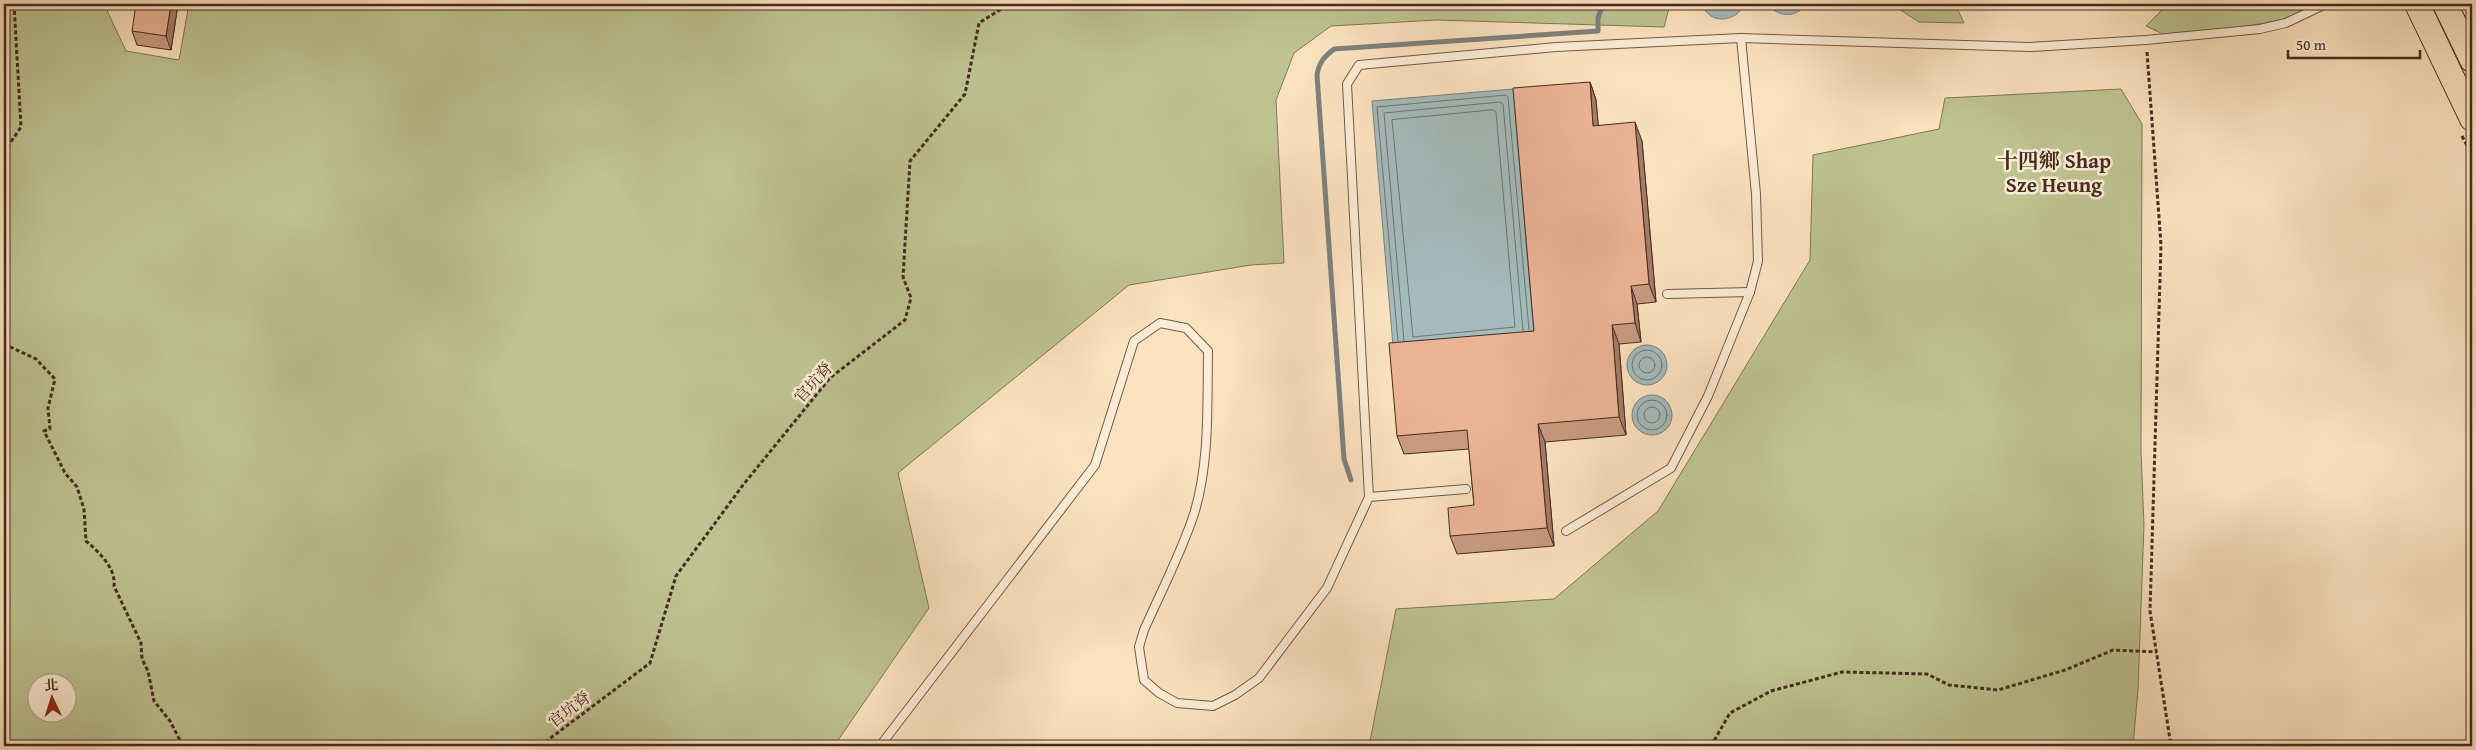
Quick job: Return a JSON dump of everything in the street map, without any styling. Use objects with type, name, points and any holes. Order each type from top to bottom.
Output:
[{"type":"main road","points":[[2417,4],[2472,119]]},
{"type":"main road","points":[[2445,4],[2472,60]]},
{"type":"lane","points":[[880,746],[1095,465],[1134,341],[1160,323],[1186,328],[1208,351],[1203,471],[1194,514],[1144,630],[1139,647],[1144,680],[1159,693],[1177,703],[1213,706],[1235,695],[1258,678],[1327,588],[1369,497],[1347,84],[1359,65],[1556,47],[1741,38],[1792,38],[2030,47],[2146,40],[2260,29],[2286,22],[2326,4]]},
{"type":"lane","points":[[1566,531],[1671,468],[1708,396],[1750,292],[1758,261],[1756,194],[1741,38]]},
{"type":"lane","points":[[1667,294],[1750,292]]},
{"type":"lane","points":[[1369,497],[1466,489]]},
{"type":"path","points":[[4,166],[6,149],[21,127],[14,4]]},
{"type":"path","name":"官坑脊","points":[[540,746],[650,663],[676,576],[732,500],[830,378],[905,320],[911,298],[904,277],[910,161],[965,94],[979,23],[1009,4]]},
{"type":"path","points":[[2146,40],[2160,245],[2150,611],[2171,746]]},
{"type":"path","points":[[4,344],[36,359],[55,379],[48,408],[50,429],[44,431],[65,473],[77,487],[84,509],[86,541],[99,552],[115,578],[114,586],[141,643],[142,659],[148,671],[154,701],[170,721],[183,746]]},
{"type":"path","points":[[1711,746],[1730,713],[1771,691],[1842,672],[1927,674],[1948,685],[1998,690],[2065,670],[2113,650],[2157,652]]},
{"type":"green space","points":[[4,4],[104,4],[126,51],[179,60],[189,4],[1670,4],[1664,27],[1437,20],[1331,26],[1294,53],[1276,100],[1284,263],[1251,265],[1129,285],[898,473],[929,608],[834,746],[4,746]]},
{"type":"green space","points":[[1891,4],[1955,4],[1964,23],[1919,22]]},
{"type":"green space","points":[[2180,4],[2315,4],[2284,19],[2244,27],[2163,34],[2146,26],[2163,9]]},
{"type":"green space","points":[[2121,89],[2142,124],[2141,452],[2144,525],[2138,689],[2133,746],[1369,746],[1396,609],[1554,599],[1658,511],[1810,260],[1813,155],[1939,129],[1945,98]]},
{"type":"water","points":[[1702,4],[1745,4],[1736,15],[1723,19],[1711,16]]},
{"type":"water","points":[[1767,4],[1806,4],[1797,12],[1782,14],[1776,12]]},
{"type":"water","points":[[1513,89],[1535,346],[1394,358],[1372,101]]},
{"type":"water","points":[[1647,345],[1661,351],[1667,365],[1661,379],[1647,385],[1633,379],[1627,365],[1633,351]]},
{"type":"water","points":[[1652,395],[1666,401],[1672,415],[1666,429],[1652,435],[1638,429],[1632,415],[1638,401]]},
{"type":"building","points":[[136,4],[171,4],[166,36],[132,31]]},
{"type":"building","points":[[1590,82],[1593,126],[1635,122],[1649,284],[1631,286],[1635,323],[1612,325],[1619,417],[1538,424],[1547,528],[1450,536],[1448,508],[1474,505],[1467,430],[1397,436],[1389,343],[1534,331],[1513,88]]},
{"type":"waterway","points":[[1351,480],[1344,459],[1317,75],[1321,63],[1334,49],[1598,31],[1598,18],[1603,4]]},
{"type":"district","name":"十四鄉 Shap Sze Heung","points":[[2054,173]]}]
